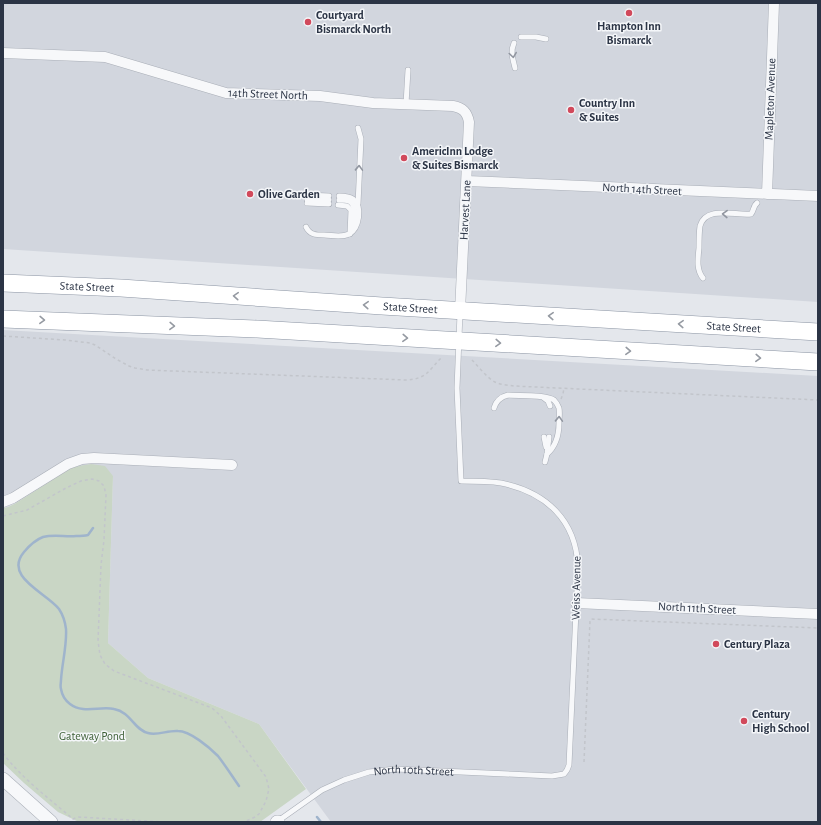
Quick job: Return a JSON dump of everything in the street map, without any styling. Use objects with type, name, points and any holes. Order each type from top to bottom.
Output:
[{"type":"highway","name":"State Street","points":[[3,283],[121,288],[460,311],[818,332]]},
{"type":"highway","points":[[3,319],[249,329],[818,362]]},
{"type":"street","name":"Mapleton Avenue","points":[[766,194],[774,3]]},
{"type":"street","name":"14th Street North","points":[[3,53],[105,57],[226,93],[320,96],[365,102],[453,106],[465,110]]},
{"type":"street","name":"Harvest Lane","points":[[460,311],[469,122],[465,110]]},
{"type":"street","name":"North 14th Street","points":[[467,181],[818,196]]},
{"type":"street","points":[[3,502],[13,498],[68,464],[82,459],[94,458],[232,465]]},
{"type":"street","name":"North 11th Street","points":[[576,603],[818,614]]},
{"type":"street","points":[[3,779],[51,822]]},
{"type":"lane","points":[[521,37],[546,39]]},
{"type":"lane","points":[[514,43],[512,48],[512,56],[515,68]]},
{"type":"lane","points":[[406,104],[408,70]]},
{"type":"lane","points":[[306,227],[309,232],[314,235],[343,236],[351,233],[357,225],[361,139],[358,128]]},
{"type":"lane","points":[[351,233],[350,210],[338,200],[345,196],[353,198],[358,207]]},
{"type":"lane","points":[[307,199],[329,200],[307,199]]},
{"type":"lane","points":[[703,278],[699,273],[698,266],[700,228],[704,218],[713,214],[751,214],[757,203]]},
{"type":"lane","name":"Weiss Avenue","points":[[460,311],[457,388],[461,481],[488,482],[512,486],[533,494],[547,502],[553,507],[568,526],[576,549],[578,567],[570,759],[569,765],[564,774]]},
{"type":"lane","points":[[494,408],[497,400],[508,395],[537,396],[553,399],[557,403],[560,412],[559,431],[556,442],[551,451],[547,454]]},
{"type":"lane","points":[[537,396],[548,405]]},
{"type":"lane","points":[[544,462],[547,454],[547,437]]},
{"type":"lane","name":"North 10th Street","points":[[277,822],[322,790],[344,780],[368,772],[395,770],[544,776],[558,776],[564,774]]},
{"type":"path","points":[[3,336],[90,343],[129,366],[141,370],[155,371],[411,380],[428,373],[442,357]]},
{"type":"path","points":[[472,360],[490,379],[500,384],[514,386],[818,400]]},
{"type":"path","points":[[557,403],[562,398],[564,388]]},
{"type":"path","points":[[3,516],[27,510],[81,481],[92,479],[98,481],[104,486],[106,495],[98,641],[100,654],[105,664],[114,671],[212,708],[221,716],[266,777],[269,788],[266,801],[259,814],[255,818],[244,822]]},
{"type":"path","points":[[584,762],[591,619],[818,628]]},
{"type":"path","points":[[3,753],[32,784],[73,820],[78,817],[165,822]]},
{"type":"shaded area","points":[[3,3],[818,3],[818,302],[3,249]]},
{"type":"shaded area","points":[[3,330],[818,376],[818,822],[331,822],[259,724],[148,678],[108,643],[113,476],[79,466],[71,468],[16,503],[3,508]]},
{"type":"green space","name":"Gateway Pond","points":[[91,464],[105,466],[113,476],[108,643],[148,678],[259,724],[306,789],[260,822],[79,822],[58,812],[3,763],[3,508],[16,503],[71,468]]},
{"type":"waterway","points":[[93,528],[88,535],[51,536],[40,538],[24,552],[19,561],[19,569],[23,577],[29,584],[53,603],[59,609],[64,618],[66,635],[61,686],[64,698],[70,704],[80,709],[109,708],[120,711],[129,717],[143,731],[151,734],[174,731],[183,732],[194,737],[205,744],[218,756],[239,786]]},
{"type":"waterway","points":[[317,817],[321,822]]},
{"type":"place","name":"Hampton Inn Bismarck","points":[[629,13]]},
{"type":"place","name":"Courtyard Bismarck North","points":[[308,22]]},
{"type":"place","name":"Country Inn & Suites","points":[[571,110]]},
{"type":"place","name":"AmericInn Lodge & Suites Bismarck","points":[[404,158]]},
{"type":"place","name":"Olive Garden","points":[[250,194]]},
{"type":"place","name":"Century Plaza","points":[[716,644]]},
{"type":"place","name":"Century High School","points":[[744,721]]}]
